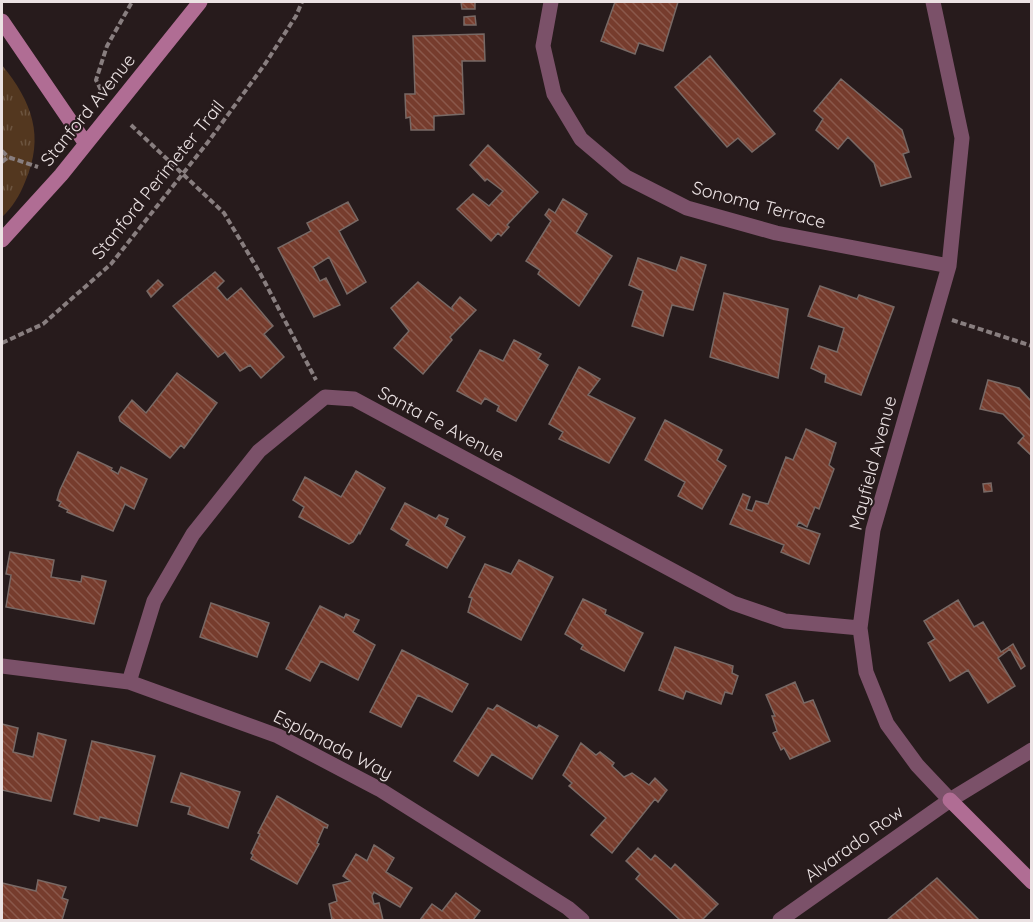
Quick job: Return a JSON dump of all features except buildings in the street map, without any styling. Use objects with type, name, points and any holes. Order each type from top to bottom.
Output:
[{"type":"street","name":"Stanford Avenue","points":[[2,240],[15,228],[86,144],[200,2]]},
{"type":"street","name":"Sonoma Terrace","points":[[551,2],[543,46],[554,94],[581,139],[626,177],[687,208],[776,233],[949,266]]},
{"type":"street","name":"Mayfield Avenue","points":[[933,2],[962,138],[949,266],[873,530],[860,628],[866,672],[887,724],[917,765],[1032,882]]},
{"type":"street","points":[[2,21],[86,144]]},
{"type":"street","points":[[129,682],[154,601],[193,534],[259,451],[325,397]]},
{"type":"street","name":"Santa Fe Avenue","points":[[325,397],[354,399],[733,603],[785,621],[860,628]]},
{"type":"street","name":"Esplanada Way","points":[[2,666],[129,682],[278,736],[379,789],[568,908],[582,921]]},
{"type":"street","name":"Alvarado Row","points":[[780,921],[950,800],[1032,750]]},
{"type":"path","points":[[101,90],[96,80],[107,45],[132,2]]},
{"type":"path","name":"Stanford Perimeter Trail","points":[[2,343],[43,324],[111,264],[182,176],[265,64],[296,16],[302,2]]},
{"type":"path","points":[[131,125],[182,176],[224,213],[260,273],[325,397]]},
{"type":"path","points":[[2,151],[8,157],[38,167]]},
{"type":"path","points":[[2,162],[8,157]]},
{"type":"path","points":[[934,314],[1032,346]]},
{"type":"green space","points":[[2,65],[28,106],[32,120],[34,150],[21,192],[2,217]]}]
